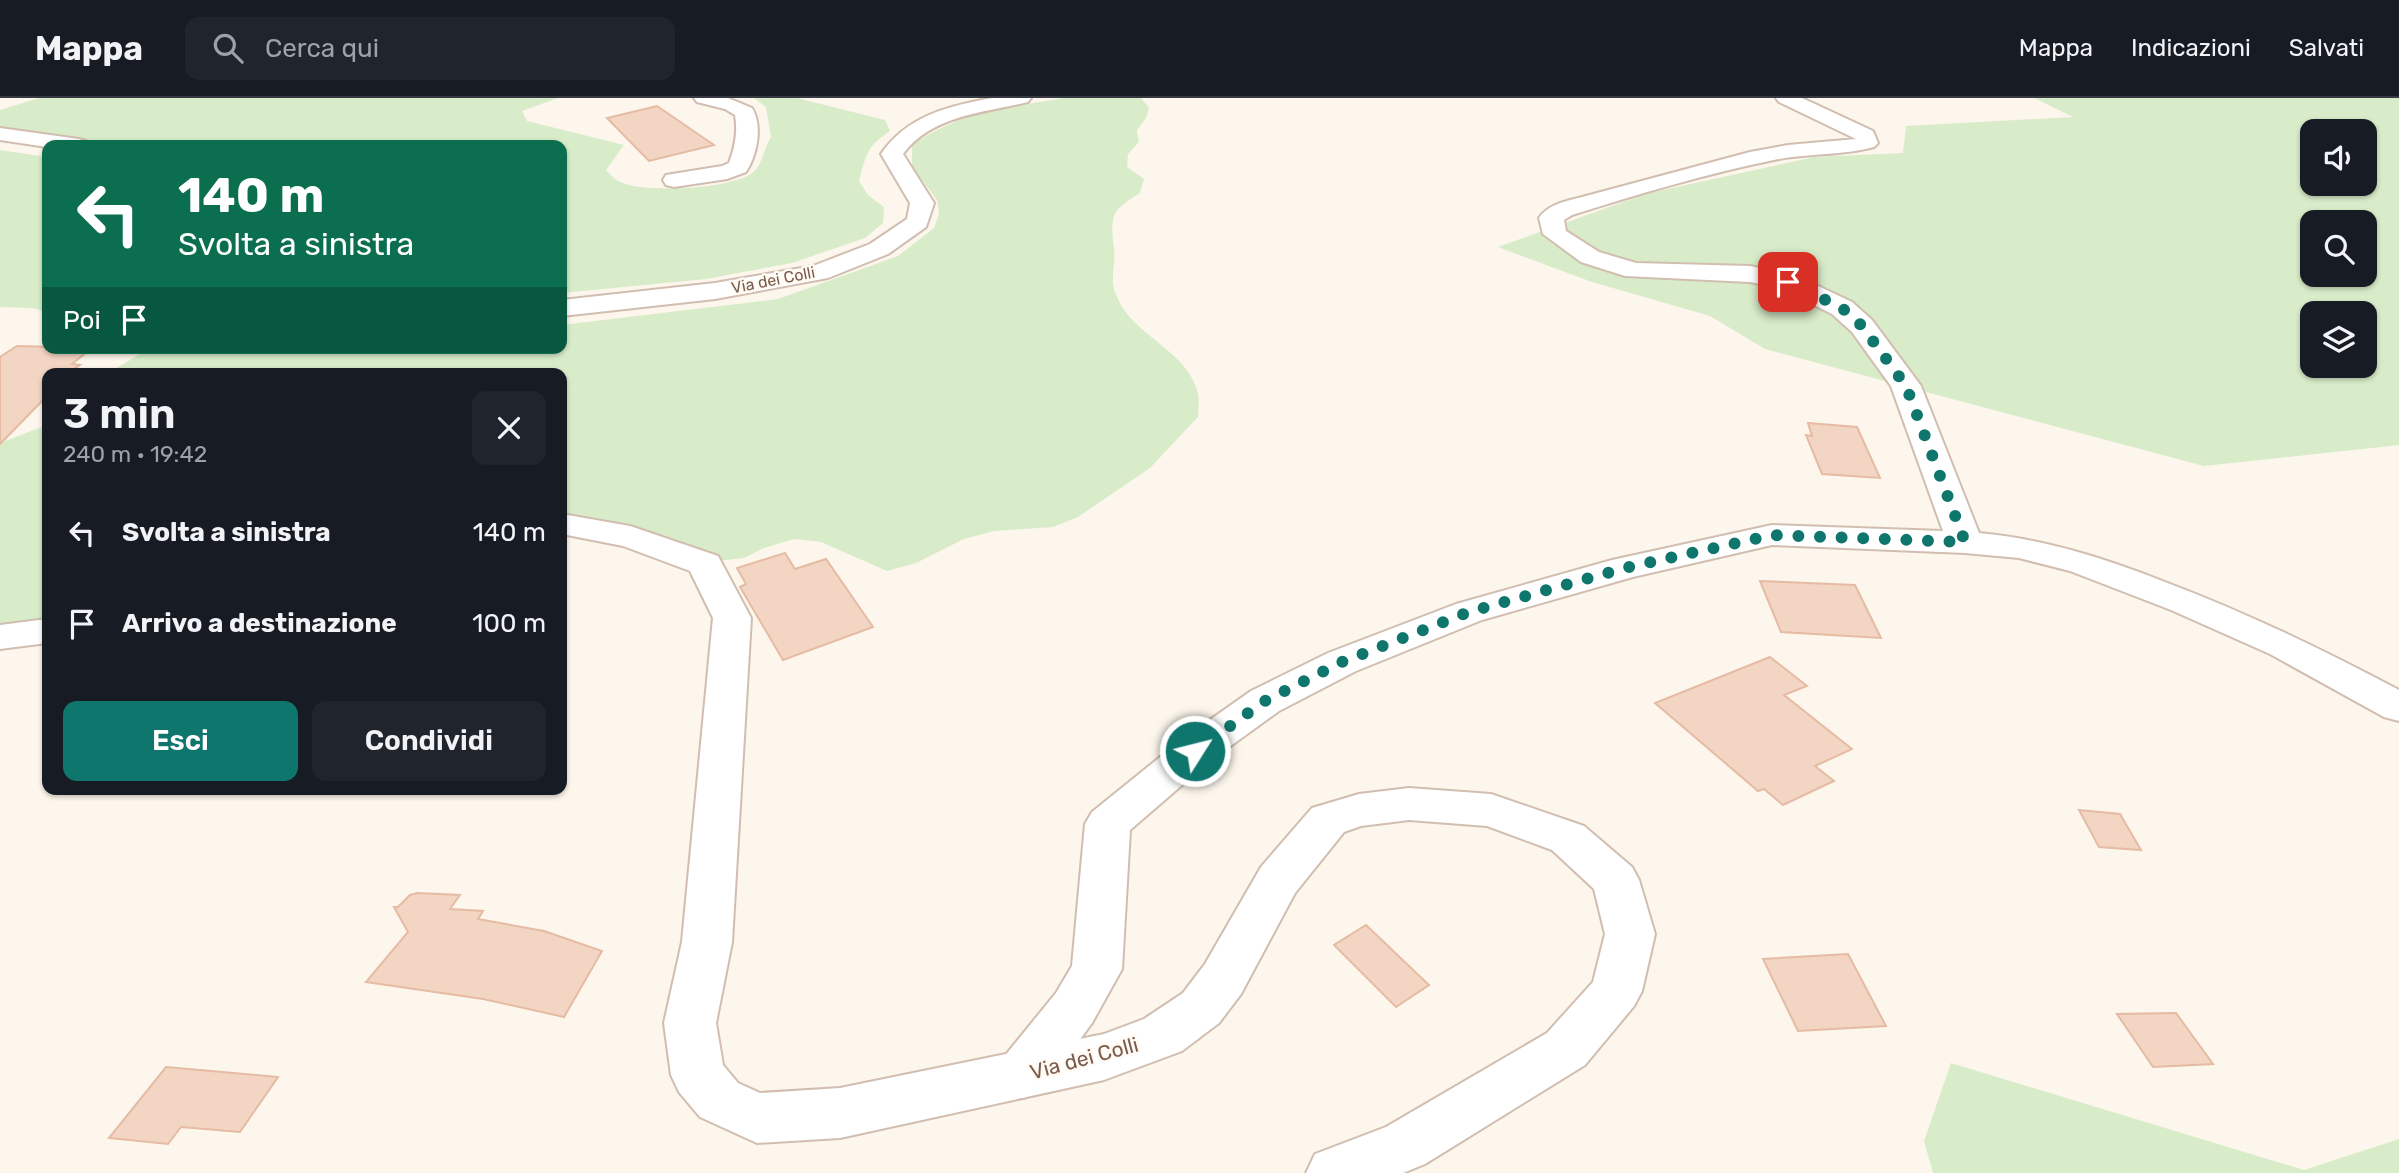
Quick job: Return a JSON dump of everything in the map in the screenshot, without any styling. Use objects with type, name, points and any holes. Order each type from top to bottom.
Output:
[{"type":"street","points":[[674,180],[727,172],[738,167],[742,158],[749,125],[745,112],[704,98]]},
{"type":"street","name":"Via dei Colli","points":[[567,307],[715,291],[819,273],[879,250],[918,222],[922,203],[892,154],[901,138],[916,127],[958,112],[1021,98]]},
{"type":"street","points":[[1786,98],[1866,135],[1867,143],[1852,147],[1790,150],[1722,163],[1662,179],[1563,210],[1551,218],[1555,234],[1590,257],[1634,271],[1668,274],[1750,274],[1788,282],[1842,308],[1862,326],[1906,386],[1965,542]]},
{"type":"street","points":[[0,134],[43,140]]},
{"type":"street","name":"Via dei Colli","points":[[567,524],[591,526],[637,537],[705,564],[732,618],[708,942],[690,1023],[698,1074],[719,1100],[757,1118],[839,1114],[1104,1057],[1163,1035],[1201,1008],[1223,979],[1278,880],[1328,820],[1359,810],[1409,804],[1491,810],[1568,838],[1615,880],[1630,934],[1616,991],[1566,1049],[1405,1146],[1335,1173]]},
{"type":"street","points":[[1023,1074],[1074,1008],[1097,969],[1108,824],[1195,751],[1265,701],[1342,662],[1469,612],[1625,568],[1772,535],[1965,542],[2019,547],[2083,563],[2184,602],[2284,645],[2399,708]]},
{"type":"street","points":[[0,637],[42,632]]},
{"type":"green space","points":[[39,98],[558,98],[522,111],[527,121],[624,145],[606,170],[616,180],[646,188],[705,186],[740,179],[755,171],[771,137],[766,107],[754,98],[797,98],[885,120],[890,131],[876,141],[868,152],[859,181],[868,195],[884,207],[883,223],[865,238],[792,263],[706,279],[567,293],[567,140],[87,140],[0,129],[0,110]]},
{"type":"green space","points":[[1064,98],[1141,98],[1149,108],[1146,118],[1137,130],[1139,142],[1128,154],[1127,167],[1144,179],[1140,193],[1118,210],[1113,221],[1114,287],[1122,307],[1132,319],[1169,351],[1190,375],[1199,403],[1198,417],[1150,468],[1078,517],[1053,527],[994,531],[964,539],[916,563],[887,571],[821,542],[794,539],[764,548],[744,558],[689,564],[642,546],[567,527],[567,368],[116,368],[140,354],[567,354],[567,324],[778,299],[898,256],[934,228],[939,213],[937,200],[912,167],[912,145],[949,125],[1004,108]]},
{"type":"green space","points":[[2034,98],[2399,98],[2399,445],[2204,466],[1765,349],[1710,316],[1592,282],[1498,247],[1645,194],[1814,157],[1903,153],[1906,126],[2073,117]]},
{"type":"green space","points":[[0,150],[42,156],[42,311],[0,307]]},
{"type":"green space","points":[[42,427],[42,622],[0,628],[0,443]]},
{"type":"green space","points":[[1951,1063],[2304,1170],[2399,1139],[2399,1173],[1933,1173],[1924,1141]]},
{"type":"building","points":[[657,106],[714,145],[649,161],[607,118]]},
{"type":"building","points":[[17,346],[42,347],[42,354],[84,354],[72,364],[80,365],[76,368],[42,368],[42,401],[0,444],[0,357]]},
{"type":"building","points":[[1808,423],[1857,427],[1880,478],[1822,474],[1806,435],[1812,436]]},
{"type":"building","points":[[785,553],[795,569],[826,559],[873,627],[783,660],[740,587],[746,584],[737,568]]},
{"type":"building","points":[[1760,581],[1855,585],[1881,638],[1781,632]]},
{"type":"building","points":[[1770,657],[1807,686],[1784,695],[1852,749],[1815,766],[1834,781],[1783,805],[1764,789],[1758,791],[1655,703]]},
{"type":"building","points":[[2079,810],[2120,814],[2141,850],[2099,847]]},
{"type":"building","points":[[417,893],[460,895],[450,909],[483,911],[478,919],[544,931],[602,951],[564,1017],[483,999],[366,982],[408,932],[394,907]]},
{"type":"building","points":[[1366,925],[1429,985],[1396,1007],[1334,945]]},
{"type":"building","points":[[1848,954],[1886,1026],[1798,1031],[1763,959]]},
{"type":"building","points":[[2176,1013],[2213,1064],[2153,1067],[2117,1014]]},
{"type":"building","points":[[166,1067],[278,1077],[240,1132],[181,1127],[168,1144],[109,1138]]},
{"type":"route","points":[[1195,751],[1265,701],[1342,662],[1469,612],[1625,568],[1772,535],[1965,542],[1906,386],[1862,326],[1842,308],[1788,282]]}]
